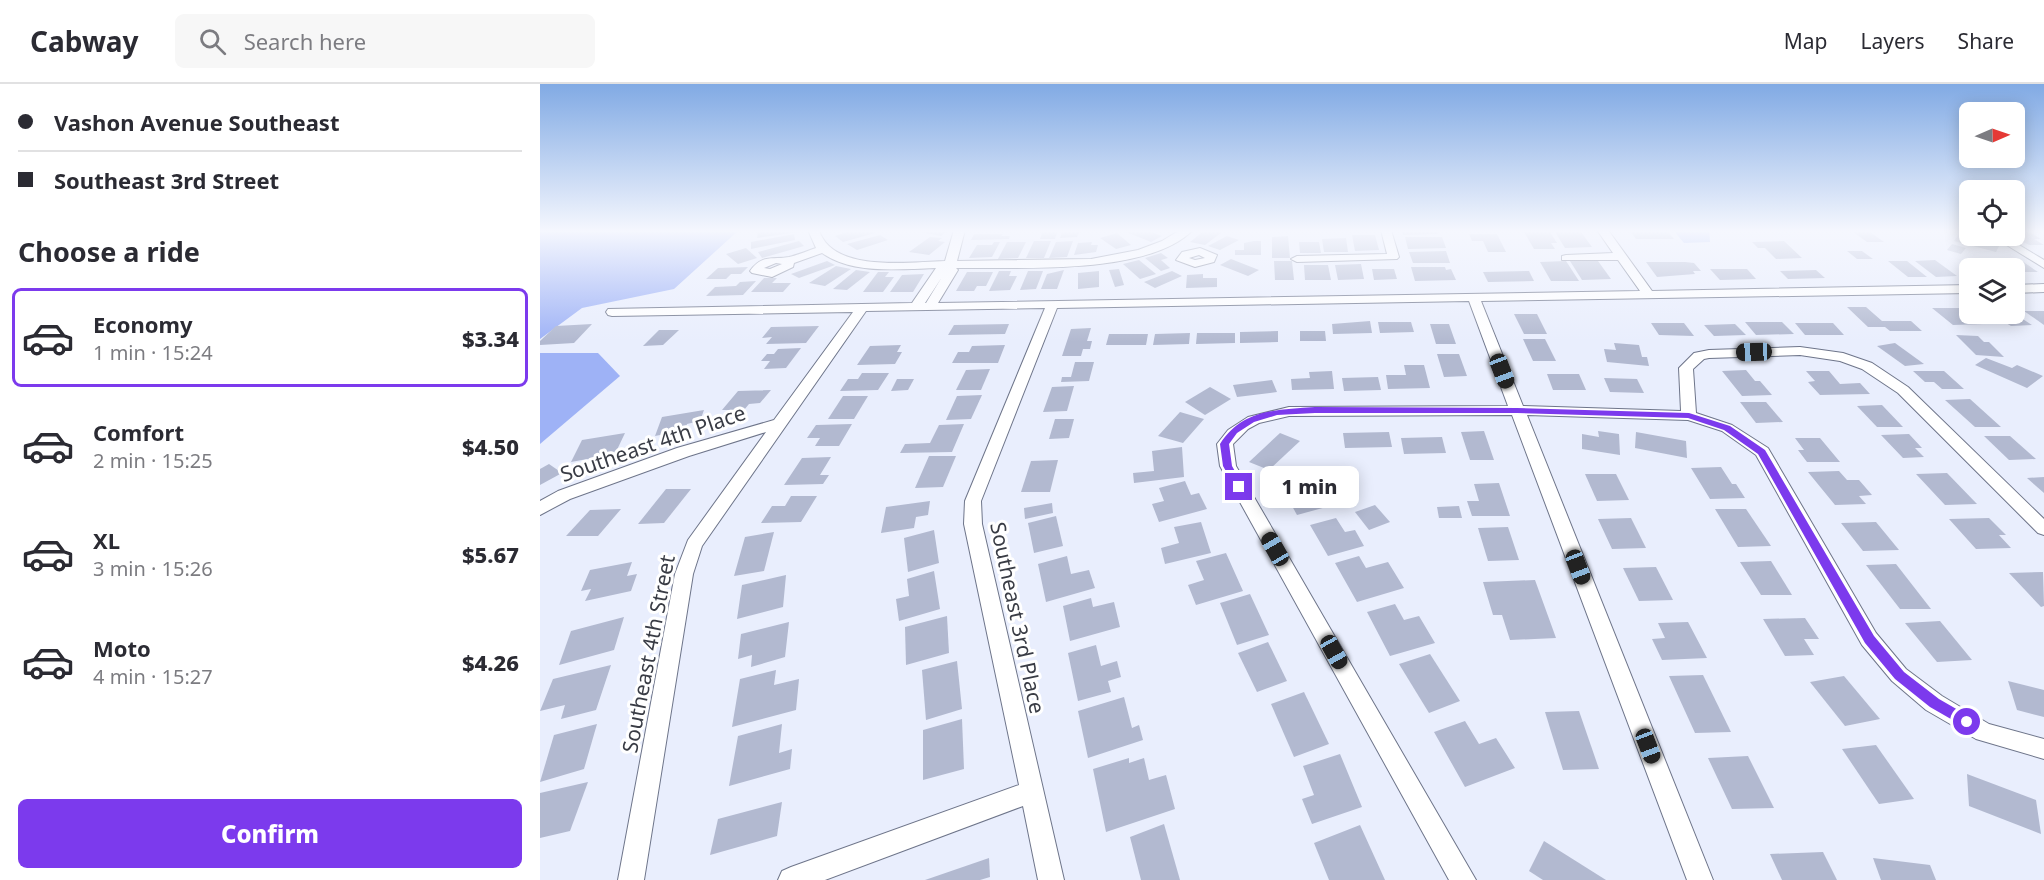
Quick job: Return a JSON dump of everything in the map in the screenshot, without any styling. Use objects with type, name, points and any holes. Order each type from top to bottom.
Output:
[{"type":"street","points":[[915,308],[940,271],[947,267]]},
{"type":"street","points":[[929,308],[952,270],[950,267]]},
{"type":"street","points":[[1630,267],[1649,295]]},
{"type":"street","points":[[2025,289],[2044,288]]},
{"type":"street","points":[[612,312],[1959,290]]},
{"type":"street","points":[[1474,298],[1700,880]]},
{"type":"street","name":"Southeast 3rd Place","points":[[1051,880],[973,524],[973,501],[1052,306]]},
{"type":"street","name":"Southeast 4th Street","points":[[631,880],[684,574],[694,545],[861,309]]},
{"type":"street","points":[[1689,416],[1686,368],[1699,356],[1800,351],[1843,357],[1867,366],[1903,390],[2044,529]]},
{"type":"street","points":[[1463,880],[1228,466],[1225,444],[1233,431],[1251,420],[1277,413],[1315,410],[1517,410],[1689,416],[1727,428],[1762,452],[1869,639],[1899,675],[1934,703],[1984,732],[2044,749]]},
{"type":"street","name":"Southeast 4th Place","points":[[540,509],[564,495],[683,452],[781,423]]},
{"type":"street","points":[[791,880],[1031,792]]},
{"type":"shaded area","points":[[540,267],[698,267],[674,289],[582,308],[540,339]]},
{"type":"shaded area","points":[[540,353],[598,353],[620,376],[540,444]]},
{"type":"building","points":[[748,267],[741,274],[731,274],[726,279],[706,279],[718,268]]},
{"type":"building","points":[[810,267],[829,267],[799,278],[791,274]]},
{"type":"building","points":[[834,267],[851,269],[825,286],[809,283]]},
{"type":"building","points":[[1127,267],[1148,267],[1156,274],[1140,279]]},
{"type":"building","points":[[1156,267],[1170,268],[1161,271]]},
{"type":"building","points":[[1225,267],[1252,267],[1259,270],[1248,276]]},
{"type":"building","points":[[1274,267],[1293,267],[1294,280],[1275,280]]},
{"type":"building","points":[[1304,267],[1328,267],[1331,280],[1305,280]]},
{"type":"building","points":[[1335,267],[1362,267],[1364,279],[1338,280]]},
{"type":"building","points":[[1411,267],[1445,267],[1446,270],[1451,269],[1456,280],[1415,281]]},
{"type":"building","points":[[1543,267],[1570,267],[1579,281],[1551,281]]},
{"type":"building","points":[[1574,267],[1602,267],[1611,279],[1582,280]]},
{"type":"building","points":[[1650,267],[1698,267],[1701,271],[1693,271],[1695,274],[1657,277]]},
{"type":"building","points":[[1896,267],[1915,267],[1927,277],[1908,277]]},
{"type":"building","points":[[1923,267],[1945,267],[1957,276],[1936,277]]},
{"type":"building","points":[[2025,267],[2031,267],[2038,272],[2025,272]]},
{"type":"building","points":[[1119,269],[1124,285],[1115,287],[1109,270]]},
{"type":"building","points":[[1372,269],[1394,269],[1397,279],[1374,280]]},
{"type":"building","points":[[1710,269],[1747,269],[1756,279],[1720,280]]},
{"type":"building","points":[[856,270],[870,272],[847,290],[833,289]]},
{"type":"building","points":[[1064,270],[1057,289],[1041,289],[1047,274]]},
{"type":"building","points":[[1816,270],[1825,278],[1788,279],[1780,271]]},
{"type":"building","points":[[999,271],[1011,271],[1009,276],[1017,276],[1010,290],[989,291]]},
{"type":"building","points":[[1028,271],[1043,271],[1036,289],[1020,290]]},
{"type":"building","points":[[1099,271],[1099,287],[1078,289],[1078,273]]},
{"type":"building","points":[[1172,271],[1182,276],[1155,288],[1144,282]]},
{"type":"building","points":[[1529,271],[1534,281],[1488,282],[1483,272]]},
{"type":"building","points":[[878,272],[889,272],[885,277],[894,277],[883,292],[863,292]]},
{"type":"building","points":[[967,272],[993,272],[986,286],[977,286],[974,291],[956,291]]},
{"type":"building","points":[[924,274],[913,292],[890,292],[902,275]]},
{"type":"building","points":[[1203,274],[1203,278],[1217,278],[1217,287],[1186,288],[1187,275]]},
{"type":"building","points":[[764,278],[777,278],[772,283],[791,283],[783,292],[751,292]]},
{"type":"building","points":[[756,281],[743,295],[706,296],[715,287],[736,286],[740,282]]},
{"type":"building","points":[[1847,307],[1866,307],[1882,321],[1911,321],[1922,331],[1890,331],[1885,327],[1868,327]]},
{"type":"building","points":[[1932,308],[1959,308],[1959,324],[1983,324],[1953,325]]},
{"type":"building","points":[[2025,311],[2044,311],[2044,325],[2025,312]]},
{"type":"building","points":[[1514,314],[1537,314],[1547,334],[1524,334]]},
{"type":"building","points":[[2025,320],[2032,325],[2011,326],[2008,324],[2025,324]]},
{"type":"building","points":[[1370,321],[1372,333],[1333,334],[1332,324]]},
{"type":"building","points":[[1378,322],[1411,322],[1414,332],[1380,333]]},
{"type":"building","points":[[1745,322],[1782,322],[1794,334],[1756,335]]},
{"type":"building","points":[[1651,323],[1684,323],[1694,336],[1659,335]]},
{"type":"building","points":[[1795,323],[1833,323],[1844,335],[1805,335]]},
{"type":"building","points":[[592,324],[574,343],[540,345],[540,341],[556,326]]},
{"type":"building","points":[[1009,324],[1005,334],[948,335],[954,325]]},
{"type":"building","points":[[1430,324],[1449,324],[1456,344],[1436,344]]},
{"type":"building","points":[[1735,324],[1746,335],[1714,336],[1704,325]]},
{"type":"building","points":[[819,326],[806,343],[766,344],[772,337],[762,338],[771,327]]},
{"type":"building","points":[[1091,328],[1087,341],[1092,341],[1090,349],[1083,349],[1081,356],[1062,356],[1071,329]]},
{"type":"building","points":[[659,330],[679,330],[663,345],[643,346]]},
{"type":"building","points":[[1278,331],[1278,342],[1240,343],[1240,332]]},
{"type":"building","points":[[1300,331],[1325,331],[1326,341],[1300,341]]},
{"type":"building","points":[[1190,333],[1189,344],[1153,345],[1155,334]]},
{"type":"building","points":[[1197,333],[1235,333],[1235,343],[1196,344]]},
{"type":"building","points":[[1109,334],[1148,334],[1146,345],[1106,345]]},
{"type":"building","points":[[1956,335],[1978,336],[1984,342],[1989,342],[2004,357],[1976,355]]},
{"type":"building","points":[[1523,339],[1545,339],[1556,361],[1533,361]]},
{"type":"building","points":[[1614,343],[1639,345],[1642,357],[1647,357],[1649,366],[1607,362],[1604,349],[1616,350]]},
{"type":"building","points":[[1895,343],[1924,364],[1905,366],[1877,346]]},
{"type":"building","points":[[901,345],[897,352],[902,352],[895,364],[857,365],[870,346]]},
{"type":"building","points":[[1005,345],[998,363],[952,363],[958,352],[969,352],[972,346]]},
{"type":"building","points":[[801,348],[786,368],[764,369],[770,361],[761,361],[767,354],[774,354],[778,349]]},
{"type":"building","points":[[1437,354],[1459,354],[1467,376],[1444,377]]},
{"type":"building","points":[[1986,358],[2012,368],[2017,365],[2043,376],[2027,388],[1975,365]]},
{"type":"building","points":[[1075,362],[1094,362],[1089,381],[1061,382],[1062,377],[1071,377]]},
{"type":"building","points":[[1404,365],[1424,365],[1430,388],[1388,389],[1386,375],[1406,375]]},
{"type":"building","points":[[990,369],[981,390],[956,390],[966,370]]},
{"type":"building","points":[[1746,370],[1772,395],[1742,396],[1722,371]]},
{"type":"building","points":[[1332,371],[1334,389],[1292,390],[1291,379],[1310,378],[1309,372]]},
{"type":"building","points":[[1806,371],[1829,371],[1840,384],[1860,383],[1870,394],[1820,395],[1808,382],[1815,381]]},
{"type":"building","points":[[1913,371],[1944,371],[1964,389],[1942,389],[1934,382],[1925,382]]},
{"type":"building","points":[[862,373],[889,373],[878,390],[840,391],[848,379],[858,379]]},
{"type":"building","points":[[1547,374],[1579,374],[1586,390],[1553,390]]},
{"type":"building","points":[[1378,377],[1381,390],[1344,391],[1342,378]]},
{"type":"building","points":[[1604,378],[1637,379],[1644,393],[1610,392]]},
{"type":"building","points":[[897,379],[914,379],[908,390],[891,391]]},
{"type":"building","points":[[1272,380],[1277,392],[1237,397],[1233,385]]},
{"type":"building","points":[[1074,386],[1067,411],[1043,412],[1052,387]]},
{"type":"building","points":[[1210,387],[1231,399],[1205,415],[1185,402]]},
{"type":"building","points":[[771,390],[760,403],[749,404],[744,410],[722,410],[738,391]]},
{"type":"building","points":[[982,395],[971,419],[946,420],[957,396]]},
{"type":"building","points":[[843,396],[868,396],[854,419],[828,419]]},
{"type":"building","points":[[1970,399],[2001,427],[1975,427],[1945,400]]},
{"type":"building","points":[[1740,402],[1766,402],[1783,422],[1756,423]]},
{"type":"building","points":[[1882,405],[1903,427],[1877,427],[1857,406]]},
{"type":"building","points":[[704,410],[700,421],[687,424],[685,430],[655,436],[662,417]]},
{"type":"building","points":[[1180,412],[1204,419],[1183,443],[1158,436]]},
{"type":"building","points":[[1055,419],[1074,419],[1069,438],[1049,439]]},
{"type":"building","points":[[852,424],[839,446],[815,446],[820,438],[807,438],[816,425]]},
{"type":"building","points":[[964,424],[952,452],[900,453],[905,444],[930,443],[939,425]]},
{"type":"building","points":[[1484,431],[1494,460],[1470,460],[1461,432]]},
{"type":"building","points":[[1598,431],[1619,434],[1620,455],[1582,449],[1582,434],[1599,437]]},
{"type":"building","points":[[1389,432],[1392,447],[1345,448],[1343,433]]},
{"type":"building","points":[[1636,432],[1686,441],[1687,458],[1635,448]]},
{"type":"building","points":[[625,433],[615,454],[571,462],[582,440]]},
{"type":"building","points":[[1280,433],[1300,441],[1269,470],[1249,462]]},
{"type":"building","points":[[1909,434],[1922,448],[1915,448],[1924,457],[1903,458],[1881,435]]},
{"type":"building","points":[[1984,436],[2010,436],[2036,459],[2009,460]]},
{"type":"building","points":[[1442,437],[1446,453],[1404,454],[1401,438]]},
{"type":"building","points":[[1795,438],[1820,438],[1840,462],[1807,462],[1798,450],[1804,450]]},
{"type":"building","points":[[1182,447],[1184,477],[1134,483],[1133,473],[1154,471],[1152,451]]},
{"type":"building","points":[[929,456],[956,456],[943,487],[915,488]]},
{"type":"building","points":[[831,457],[820,475],[829,475],[823,484],[784,485],[802,458]]},
{"type":"building","points":[[1058,460],[1050,492],[1021,492],[1031,461]]},
{"type":"building","points":[[549,464],[562,473],[540,485],[540,469]]},
{"type":"building","points":[[1721,467],[1745,498],[1710,499],[1691,468]]},
{"type":"building","points":[[1839,471],[1847,480],[1859,480],[1872,495],[1859,496],[1866,504],[1835,505],[1808,472]]},
{"type":"building","points":[[1947,473],[1977,504],[1945,505],[1916,474]]},
{"type":"building","points":[[1585,474],[1616,474],[1629,500],[1597,501]]},
{"type":"building","points":[[1323,475],[1341,503],[1297,515],[1281,486]]},
{"type":"building","points":[[2044,477],[2044,493],[2027,478]]},
{"type":"building","points":[[1185,481],[1191,495],[1199,493],[1207,509],[1159,522],[1152,504],[1164,501],[1159,488]]},
{"type":"building","points":[[1499,483],[1510,516],[1472,516],[1467,501],[1479,501],[1474,484]]},
{"type":"building","points":[[666,489],[691,489],[664,523],[638,524]]},
{"type":"building","points":[[791,496],[817,496],[801,522],[761,523],[772,506],[785,506]]},
{"type":"building","points":[[930,501],[928,515],[916,517],[914,528],[881,533],[886,507]]},
{"type":"building","points":[[1052,503],[1053,513],[1025,519],[1024,508]]},
{"type":"building","points":[[1375,505],[1390,522],[1369,530],[1355,512]]},
{"type":"building","points":[[1459,506],[1462,518],[1439,518],[1437,507]]},
{"type":"building","points":[[621,509],[598,536],[566,536],[590,510]]},
{"type":"building","points":[[1715,509],[1746,509],[1771,546],[1738,547]]},
{"type":"building","points":[[1056,516],[1063,546],[1034,553],[1028,523]]},
{"type":"building","points":[[1336,518],[1345,532],[1355,530],[1364,546],[1328,556],[1310,525]]},
{"type":"building","points":[[1631,518],[1646,548],[1612,549],[1598,519]]},
{"type":"building","points":[[1989,518],[2006,535],[1999,535],[2011,548],[1976,549],[1949,519]]},
{"type":"building","points":[[1201,522],[1211,553],[1165,564],[1161,548],[1179,543],[1174,527]]},
{"type":"building","points":[[1876,522],[1899,550],[1863,551],[1841,523]]},
{"type":"building","points":[[1508,527],[1519,560],[1488,561],[1478,528]]},
{"type":"building","points":[[934,530],[939,563],[908,572],[904,538]]},
{"type":"building","points":[[774,532],[764,571],[734,576],[745,537]]},
{"type":"building","points":[[1226,553],[1243,591],[1196,605],[1188,585],[1204,580],[1196,561]]},
{"type":"building","points":[[1067,556],[1071,574],[1089,570],[1095,588],[1046,602],[1038,564]]},
{"type":"building","points":[[1359,556],[1366,568],[1388,562],[1404,588],[1357,602],[1335,563]]},
{"type":"building","points":[[1771,561],[1792,595],[1761,595],[1740,562]]},
{"type":"building","points":[[632,562],[627,576],[637,574],[631,591],[585,601],[591,589],[581,591],[590,570]]},
{"type":"building","points":[[1896,564],[1931,609],[1900,609],[1866,565]]},
{"type":"building","points":[[1656,567],[1673,600],[1639,601],[1623,568]]},
{"type":"building","points":[[934,571],[940,609],[899,621],[896,599],[909,596],[907,579]]},
{"type":"building","points":[[2043,572],[2044,606],[2041,607],[2009,573]]},
{"type":"building","points":[[786,575],[783,607],[737,619],[742,585]]},
{"type":"building","points":[[1535,580],[1556,638],[1510,640],[1502,615],[1493,615],[1483,582]]},
{"type":"building","points":[[1250,594],[1269,635],[1237,645],[1220,603]]},
{"type":"building","points":[[1091,598],[1093,607],[1114,602],[1120,627],[1070,641],[1063,606]]},
{"type":"building","points":[[1395,604],[1404,620],[1419,616],[1435,643],[1390,656],[1367,612]]},
{"type":"building","points":[[947,616],[949,653],[906,665],[905,627]]},
{"type":"building","points":[[624,617],[614,650],[559,665],[571,631]]},
{"type":"building","points":[[1805,618],[1819,639],[1804,639],[1814,655],[1785,656],[1763,619]]},
{"type":"building","points":[[1940,621],[1972,660],[1937,662],[1905,623]]},
{"type":"building","points":[[789,622],[785,657],[751,667],[752,655],[738,659],[741,634]]},
{"type":"building","points":[[1688,622],[1707,658],[1662,660],[1652,639],[1665,638],[1658,623]]},
{"type":"building","points":[[1268,642],[1287,681],[1257,692],[1238,653]]},
{"type":"building","points":[[1096,645],[1101,666],[1117,661],[1121,677],[1108,681],[1111,692],[1078,701],[1068,653]]},
{"type":"building","points":[[1430,654],[1460,701],[1429,713],[1399,664]]},
{"type":"building","points":[[957,661],[962,709],[926,720],[922,670]]},
{"type":"building","points":[[611,665],[596,710],[561,719],[565,705],[540,711],[553,679]]},
{"type":"building","points":[[776,670],[774,685],[799,679],[796,710],[732,727],[740,679]]},
{"type":"building","points":[[1703,675],[1731,732],[1695,733],[1669,676]]},
{"type":"building","points":[[1844,676],[1880,719],[1845,726],[1810,682]]},
{"type":"building","points":[[2008,681],[2044,690],[2044,717],[2017,710]]},
{"type":"building","points":[[1304,692],[1329,744],[1294,757],[1271,704]]},
{"type":"building","points":[[1124,697],[1132,728],[1139,725],[1143,740],[1088,758],[1078,711]]},
{"type":"building","points":[[1579,711],[1599,769],[1563,770],[1545,712]]},
{"type":"building","points":[[962,719],[964,769],[923,780],[923,730]]},
{"type":"building","points":[[1465,721],[1479,744],[1496,738],[1515,768],[1465,787],[1434,732]]},
{"type":"building","points":[[597,724],[584,769],[540,782],[554,735]]},
{"type":"building","points":[[782,724],[779,753],[792,749],[790,769],[729,786],[738,736]]},
{"type":"building","points":[[1876,745],[1914,799],[1879,804],[1842,749]]},
{"type":"building","points":[[1340,754],[1362,807],[1312,824],[1302,799],[1314,795],[1303,766]]},
{"type":"building","points":[[1748,756],[1774,808],[1732,809],[1708,758]]},
{"type":"building","points":[[1129,758],[1129,763],[1144,758],[1149,780],[1166,775],[1175,809],[1106,832],[1093,769]]},
{"type":"building","points":[[1967,774],[2036,800],[2041,834],[1969,806]]},
{"type":"building","points":[[588,782],[570,831],[540,838],[540,793]]},
{"type":"building","points":[[782,802],[777,836],[710,855],[718,819]]},
{"type":"building","points":[[1164,824],[1180,880],[1141,880],[1130,837]]},
{"type":"building","points":[[1360,825],[1385,880],[1329,880],[1314,843]]},
{"type":"building","points":[[1544,841],[1606,880],[1543,880],[1529,871]]},
{"type":"building","points":[[1823,852],[1837,880],[1782,880],[1770,854]]},
{"type":"building","points":[[989,858],[990,877],[980,880],[925,880]]},
{"type":"building","points":[[1873,858],[1930,865],[1936,880],[1881,880]]},
{"type":"route","points":[[1239,487],[1228,466],[1225,444],[1233,431],[1251,420],[1277,413],[1315,410],[1580,411],[1689,416],[1727,428],[1762,452],[1869,639],[1899,675],[1934,703],[1967,722]]}]
